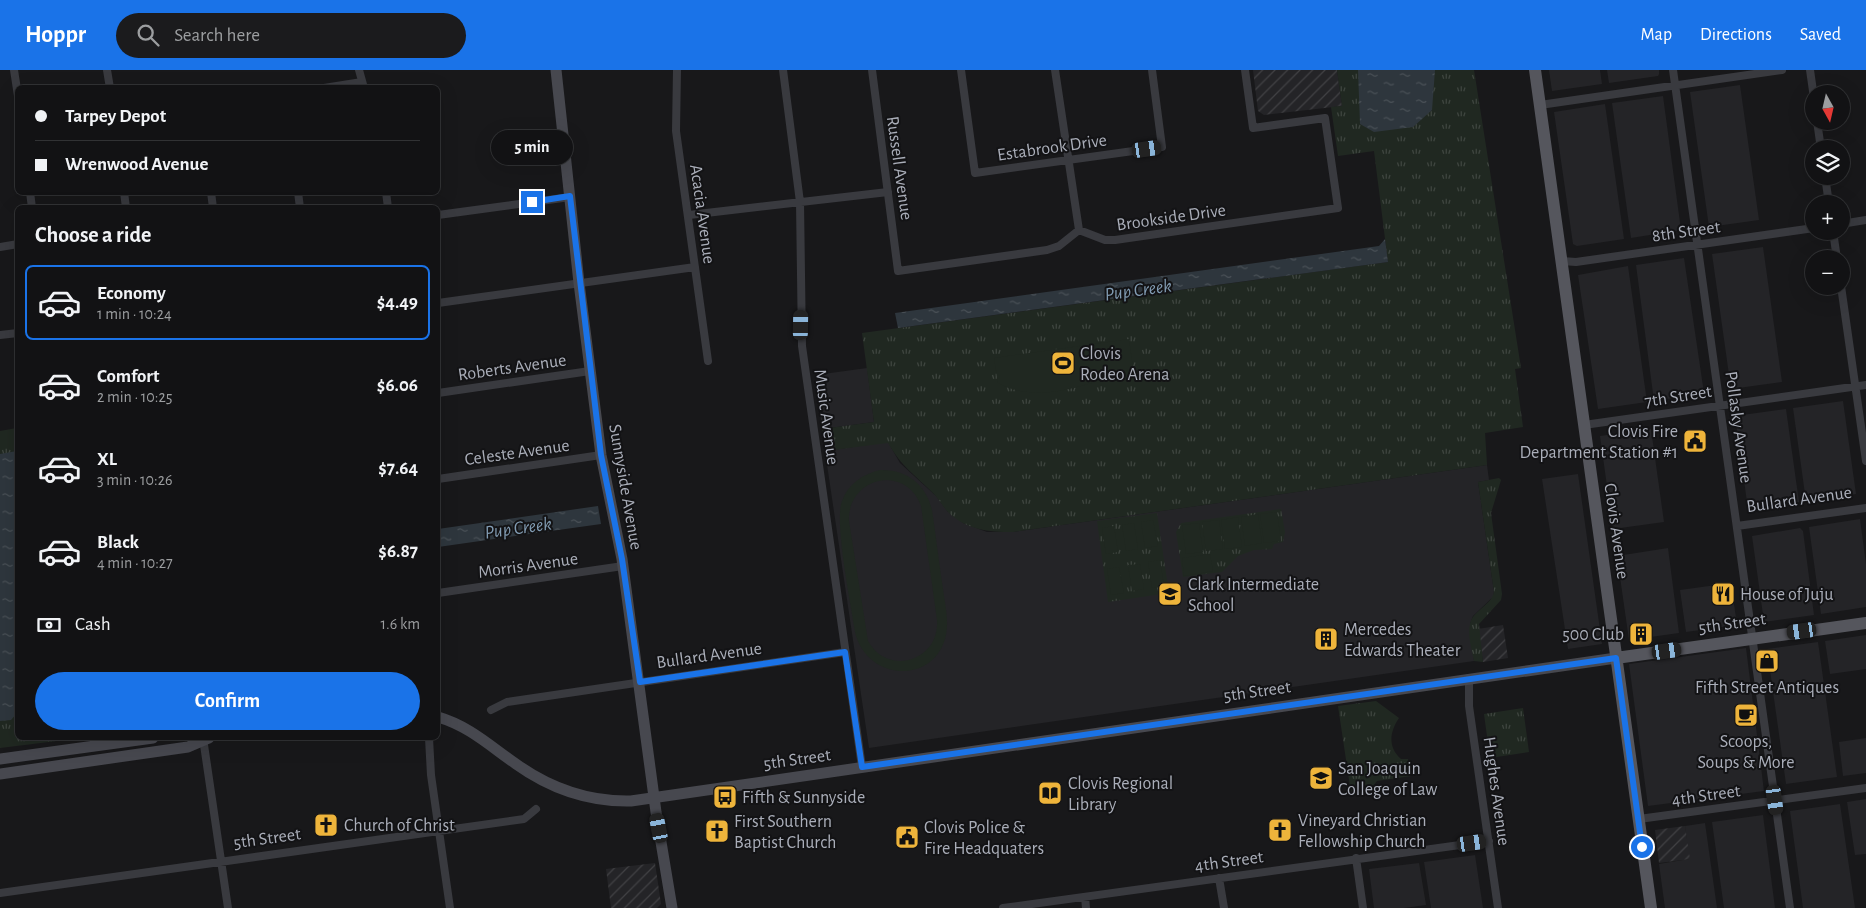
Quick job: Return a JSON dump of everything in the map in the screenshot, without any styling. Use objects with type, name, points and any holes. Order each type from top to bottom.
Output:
[{"type":"main road","name":"Sunnyside Avenue","points":[[556,70],[579,283],[601,455],[623,566],[654,798],[672,908]]},
{"type":"main road","name":"Clovis Avenue","points":[[1535,70],[1651,908]]},
{"type":"main road","name":"5th Street","points":[[654,798],[1469,678],[1866,623]]},
{"type":"main road","points":[[440,718],[471,731],[525,771],[572,794],[613,801],[654,798]]},
{"type":"main road","points":[[0,759],[138,740]]},
{"type":"main road","points":[[0,774],[188,747],[199,740]]},
{"type":"street","points":[[14,70],[16,85]]},
{"type":"street","points":[[108,70],[110,85]]},
{"type":"street","points":[[359,70],[363,85]]},
{"type":"street","name":"Acacia Avenue","points":[[677,70],[676,130],[708,361]]},
{"type":"street","name":"Music Avenue","points":[[782,70],[800,202],[802,346],[862,767]]},
{"type":"street","name":"Russell Avenue","points":[[872,70],[898,271],[1047,250],[1059,246],[1079,230]]},
{"type":"street","name":"Estabrook Drive","points":[[961,70],[975,173],[1162,147],[1152,70]]},
{"type":"street","points":[[1056,70],[1079,230]]},
{"type":"street","name":"Brookside Drive","points":[[1079,230],[1105,240],[1115,240],[1338,208],[1325,118],[1253,128],[1245,70]]},
{"type":"street","name":"Pollasky Avenue","points":[[1673,70],[1790,908]]},
{"type":"street","points":[[1540,105],[1782,70]]},
{"type":"street","points":[[1810,70],[1812,85]]},
{"type":"street","points":[[689,215],[888,192]]},
{"type":"street","points":[[440,215],[570,196]]},
{"type":"street","points":[[1850,223],[1866,220]]},
{"type":"street","name":"8th Street","points":[[1562,261],[1576,262],[1805,229]]},
{"type":"street","points":[[0,247],[15,244]]},
{"type":"street","points":[[440,303],[695,267]]},
{"type":"street","points":[[1842,295],[1866,461]]},
{"type":"street","points":[[0,335],[15,333]]},
{"type":"street","name":"Roberts Avenue","points":[[440,393],[590,371]]},
{"type":"street","name":"7th Street","points":[[1584,426],[1866,385]]},
{"type":"street","name":"Celeste Avenue","points":[[440,479],[601,455]]},
{"type":"street","name":"Bullard Avenue","points":[[1737,526],[1866,508]]},
{"type":"street","name":"Morris Avenue","points":[[440,593],[623,566]]},
{"type":"street","name":"Bullard Avenue","points":[[491,710],[506,702],[845,652]]},
{"type":"street","name":"Hughes Avenue","points":[[1469,678],[1469,706],[1498,908]]},
{"type":"street","points":[[202,740],[228,908]]},
{"type":"street","points":[[429,740],[431,775],[450,908]]},
{"type":"street","name":"4th Street","points":[[1639,819],[1866,788]]},
{"type":"street","name":"5th Street","points":[[0,893],[524,819],[536,809]]},
{"type":"street","name":"4th Street","points":[[1003,908],[1489,841]]},
{"type":"street","points":[[1356,858],[1363,908]]},
{"type":"street","points":[[1219,878],[1224,908]]},
{"type":"street","points":[[1085,897],[1086,908]]},
{"type":"shaded area","points":[[1253,70],[1337,70],[1342,106],[1264,115],[1258,111]]},
{"type":"shaded area","points":[[1549,70],[1600,70],[1602,84],[1552,91]]},
{"type":"shaded area","points":[[1607,70],[1659,70],[1659,74],[1658,76],[1609,83]]},
{"type":"shaded area","points":[[1740,85],[1759,220],[1709,227],[1690,92]]},
{"type":"shaded area","points":[[1663,96],[1681,230],[1631,238],[1612,103]]},
{"type":"shaded area","points":[[1605,104],[1624,239],[1577,246],[1573,244],[1554,112]]},
{"type":"shaded area","points":[[1763,247],[1782,382],[1731,389],[1712,254]]},
{"type":"shaded area","points":[[1684,258],[1704,393],[1654,401],[1636,265]]},
{"type":"shaded area","points":[[1628,266],[1647,402],[1598,409],[1578,275]]},
{"type":"shaded area","points":[[867,368],[874,422],[822,429],[816,375]]},
{"type":"shaded area","points":[[1843,401],[1856,494],[1806,501],[1793,408]]},
{"type":"shaded area","points":[[1786,409],[1799,502],[1748,509],[1735,416]]},
{"type":"shaded area","points":[[1651,429],[1664,522],[1613,529],[1600,436]]},
{"type":"shaded area","name":"Clark Intermediate School","points":[[888,442],[900,463],[936,496],[948,512],[963,523],[987,532],[1013,532],[1487,465],[1489,480],[1478,482],[1494,592],[1493,597],[1473,616],[1470,624],[1474,661],[869,748],[825,451]]},
{"type":"shaded area","points":[[1578,474],[1602,644],[1568,649],[1542,479]]},
{"type":"shaded area","points":[[1860,519],[1866,564],[1866,607],[1821,614],[1809,527]]},
{"type":"shaded area","points":[[1800,528],[1803,531],[1814,615],[1764,622],[1752,536]]},
{"type":"shaded area","points":[[1668,548],[1679,633],[1629,640],[1617,556]]},
{"type":"shaded area","points":[[1731,583],[1737,625],[1686,632],[1680,590]]},
{"type":"shaded area","points":[[1503,625],[1508,658],[1483,662],[1478,629]]},
{"type":"shaded area","points":[[1866,635],[1866,669],[1830,674],[1825,641]]},
{"type":"shaded area","points":[[1818,642],[1837,777],[1786,784],[1767,649]]},
{"type":"shaded area","points":[[1746,648],[1764,791],[1648,806],[1629,664]]},
{"type":"shaded area","points":[[1866,738],[1866,773],[1843,776],[1839,742]]},
{"type":"shaded area","points":[[1866,799],[1866,854],[1855,855],[1847,802]]},
{"type":"shaded area","points":[[1840,804],[1855,908],[1803,908],[1790,811]]},
{"type":"shaded area","points":[[1763,815],[1775,908],[1724,908],[1712,822]]},
{"type":"shaded area","points":[[1705,823],[1717,908],[1665,908],[1659,864],[1689,859],[1685,826]]},
{"type":"shaded area","points":[[1685,826],[1690,859],[1659,863],[1655,830]]},
{"type":"shaded area","points":[[1475,855],[1483,908],[1431,908],[1424,862]]},
{"type":"shaded area","points":[[655,863],[661,904],[657,908],[611,908],[606,869]]},
{"type":"shaded area","points":[[1419,863],[1426,905],[1404,908],[1374,908],[1369,869]]},
{"type":"green space","points":[[1337,70],[1474,70],[1521,368],[1515,369],[1523,427],[1485,433],[1487,465],[1004,532],[978,529],[955,518],[946,510],[934,494],[904,465],[888,443],[825,451],[822,429],[874,422],[862,333],[1388,262],[1374,151],[1338,156],[1331,107],[1342,106]]},
{"type":"green space","name":"Clovis Rodeo Arena","points":[[1129,339],[1133,368],[1101,380],[1066,390],[1048,392],[1014,390],[998,383],[994,358]]},
{"type":"green space","points":[[15,428],[15,740],[65,740],[0,748],[0,431]]},
{"type":"green space","points":[[889,470],[906,475],[914,480],[925,493],[932,510],[947,629],[939,652],[929,663],[915,669],[900,671],[886,668],[872,660],[862,648],[855,632],[842,545],[840,512],[842,501],[852,485],[862,477],[874,472]],"holes":[[[879,481],[893,481],[908,487],[916,495],[921,506],[937,620],[936,634],[930,646],[922,654],[911,659],[899,661],[888,659],[877,652],[868,641],[849,521],[851,505],[859,492]]]},
{"type":"green space","points":[[1499,478],[1501,480],[1491,513],[1502,594],[1501,600],[1479,624],[1483,662],[1474,661],[1469,638],[1470,624],[1494,592],[1478,482]]},
{"type":"green space","points":[[1281,509],[1285,532],[1283,542],[1274,544],[1272,549],[1254,550],[1238,556],[1222,572],[1183,577],[1176,532],[1181,523]]},
{"type":"green space","points":[[1277,512],[1281,541],[1264,543],[1260,514]]},
{"type":"green space","points":[[1157,513],[1169,593],[1108,602],[1097,521]]},
{"type":"green space","points":[[1258,514],[1262,543],[1245,546],[1241,517]]},
{"type":"green space","points":[[1238,517],[1242,547],[1225,549],[1221,520]]},
{"type":"green space","points":[[1153,520],[1158,546],[1145,548],[1141,522]]},
{"type":"green space","points":[[1219,520],[1223,549],[1206,551],[1202,522]]},
{"type":"green space","points":[[1134,523],[1138,549],[1126,551],[1122,525]]},
{"type":"green space","points":[[1199,523],[1203,552],[1186,554],[1182,525]]},
{"type":"green space","points":[[1114,526],[1118,552],[1106,554],[1102,528]]},
{"type":"green space","points":[[1210,554],[1213,571],[1184,576],[1182,558]]},
{"type":"green space","points":[[1160,560],[1164,586],[1152,588],[1148,562]]},
{"type":"green space","points":[[1140,564],[1144,589],[1132,591],[1128,565]]},
{"type":"green space","points":[[1119,567],[1124,593],[1111,595],[1107,569]]},
{"type":"green space","points":[[1376,701],[1399,718],[1392,734],[1392,744],[1401,759],[1408,759],[1411,776],[1377,781],[1369,791],[1351,793],[1338,706]]},
{"type":"green space","points":[[1523,708],[1529,752],[1490,758],[1484,714]]},
{"type":"water","points":[[1358,70],[1435,70],[1432,110],[1413,127],[1374,132],[1360,124]]},
{"type":"water","name":"Pup Creek","points":[[1385,239],[1388,262],[898,328],[895,313],[1379,246]]},
{"type":"water","points":[[15,451],[15,715],[11,720],[0,721],[0,454]]},
{"type":"water","name":"Pup Creek","points":[[598,506],[601,524],[440,547],[440,529]]},
{"type":"place","name":"Clovis Rodeo Arena","points":[[1063,363]]},
{"type":"place","name":"Clovis Fire Department Station #1","points":[[1695,441]]},
{"type":"place","name":"Clark Intermediate School","points":[[1170,594]]},
{"type":"place","name":"House of Juju","points":[[1723,594]]},
{"type":"place","name":"500 Club","points":[[1641,634]]},
{"type":"place","name":"Mercedes Edwards Theater","points":[[1326,639]]},
{"type":"place","name":"Fifth Street Antiques","points":[[1767,661]]},
{"type":"place","name":"Scoops, Soups & More","points":[[1746,715]]},
{"type":"place","name":"San Joaquin College of Law","points":[[1321,778]]},
{"type":"place","name":"Clovis Regional Library","points":[[1050,793]]},
{"type":"place","name":"Fifth & Sunnyside","points":[[725,797]]},
{"type":"place","name":"Church of Christ","points":[[326,825]]},
{"type":"place","name":"Vineyard Christian Fellowship Church","points":[[1280,830]]},
{"type":"place","name":"First Southern Baptist Church","points":[[717,831]]},
{"type":"place","name":"Clovis Police & Fire Headquaters","points":[[907,837]]},
{"type":"route","points":[[532,202],[570,196],[601,455],[607,493],[622,559],[640,682],[845,652],[862,767],[1616,658],[1642,847]]}]
